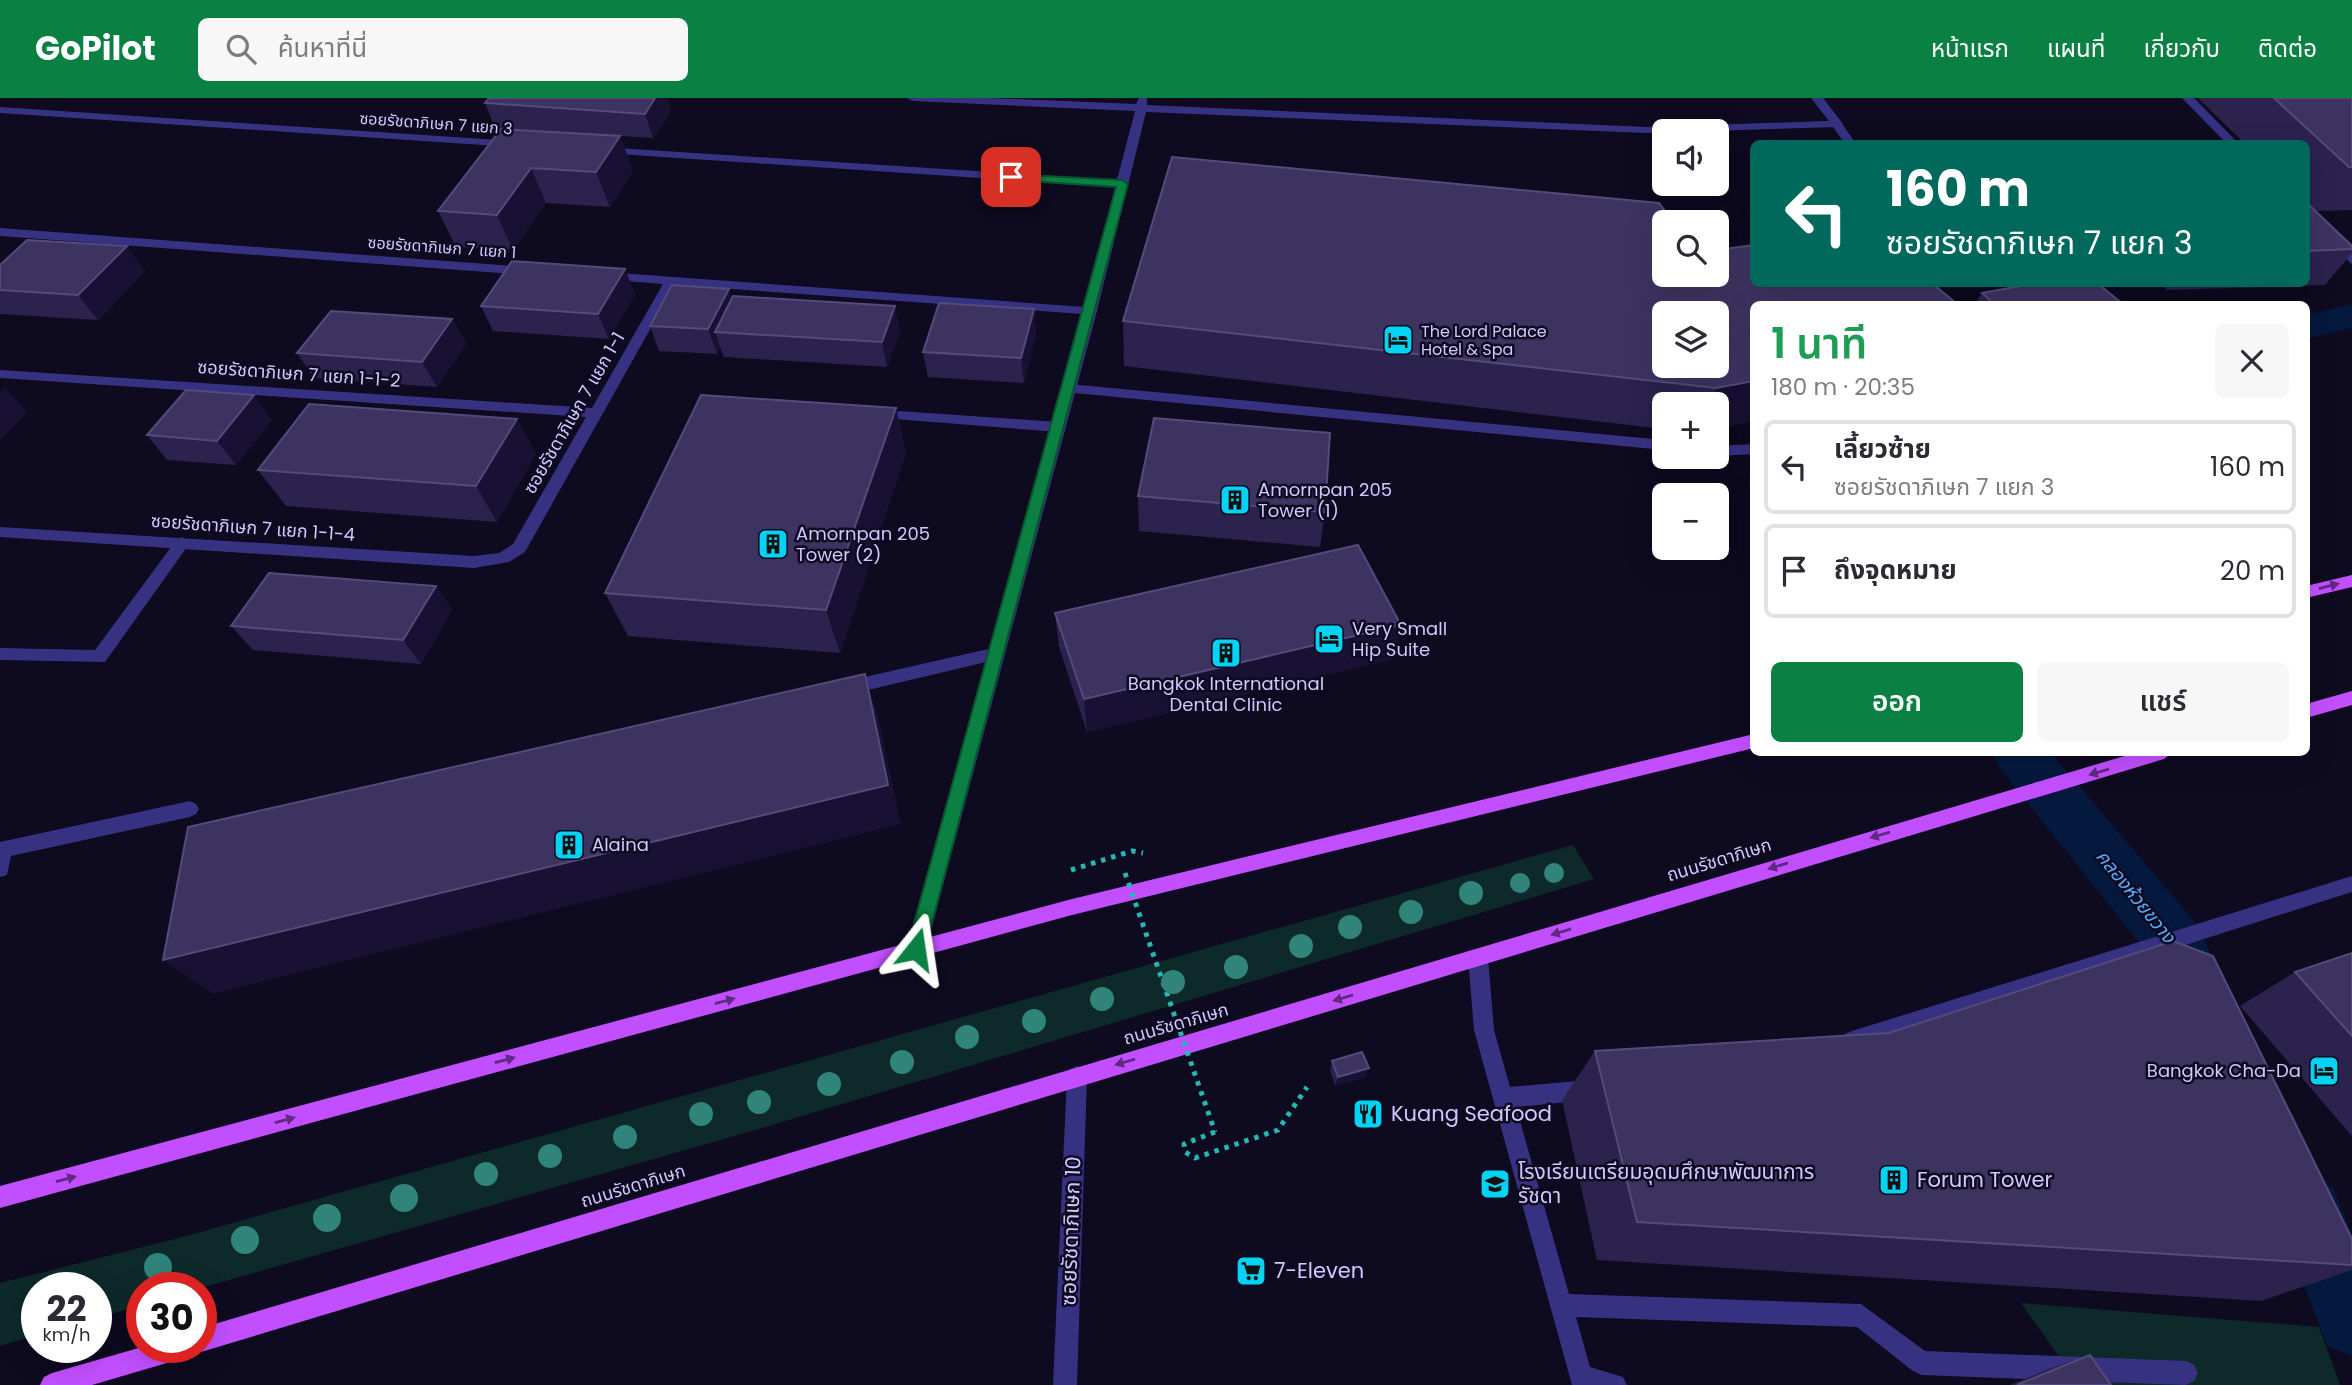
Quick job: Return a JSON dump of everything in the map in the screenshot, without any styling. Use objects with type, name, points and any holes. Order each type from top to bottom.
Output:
[{"type":"main road","points":[[2310,591],[2352,581]]},
{"type":"main road","points":[[2310,710],[2350,700]]},
{"type":"main road","points":[[0,1197],[1099,900],[1750,742]]},
{"type":"main road","name":"ถนนรัชดาภิเษก","points":[[217,1335],[2150,756]]},
{"type":"main road","points":[[52,1385],[126,1363]]},
{"type":"street","points":[[913,98],[1142,103],[1646,130],[1837,124]]},
{"type":"street","points":[[1817,98],[1847,140]]},
{"type":"street","points":[[2188,98],[2230,140]]},
{"type":"street","points":[[916,949],[1090,311],[1142,103]]},
{"type":"street","name":"ซอยรัชดาภิเษก 7 แยก 3","points":[[0,110],[524,145]]},
{"type":"street","points":[[594,149],[1122,184]]},
{"type":"street","points":[[2313,219],[2352,260]]},
{"type":"street","name":"ซอยรัชดาภิเษก 7 แยก 1","points":[[0,232],[548,272]]},
{"type":"street","points":[[589,275],[1090,311]]},
{"type":"street","name":"ซอยรัชดาภิเษก 7 แยก 1-1","points":[[503,558],[519,548],[671,281]]},
{"type":"street","name":"ซอยรัชดาภิเษก 7 แยก 1-1-2","points":[[0,374],[596,413]]},
{"type":"street","points":[[1069,388],[1652,444]]},
{"type":"street","points":[[899,416],[1058,427]]},
{"type":"street","points":[[1729,451],[1750,449]]},
{"type":"street","name":"ซอยรัชดาภิเษก 7 แยก 1-1-4","points":[[0,532],[474,562],[503,558]]},
{"type":"street","points":[[0,654],[99,657],[182,542]]},
{"type":"street","points":[[834,691],[997,653]]},
{"type":"street","points":[[0,869],[2,850],[190,809]]},
{"type":"street","points":[[1829,1048],[2352,884]]},
{"type":"street","points":[[1478,958],[1484,1030],[1581,1377],[1615,1385]]},
{"type":"street","name":"ซอยรัชดาภิเษก 10","points":[[1065,1385],[1077,1076]]},
{"type":"street","points":[[1502,1098],[1612,1088]]},
{"type":"street","points":[[1560,1305],[1861,1316],[1921,1363],[2186,1373]]},
{"type":"path","points":[[1066,876],[1076,866],[1132,851]]},
{"type":"path","points":[[1125,873],[1215,1132],[1184,1144],[1185,1152],[1195,1158],[1278,1130],[1307,1087]]},
{"type":"green space","points":[[1573,845],[1594,879],[759,1129],[217,1283],[217,1272],[126,1272],[126,1310],[112,1313],[112,1272],[44,1272],[179,1238]]},
{"type":"green space","points":[[21,1278],[21,1340],[0,1346],[0,1283]]},
{"type":"green space","points":[[2021,1303],[2319,1327],[2340,1385],[2079,1385]]},
{"type":"building","points":[[489,98],[655,98],[645,114],[485,103]]},
{"type":"building","points":[[2274,98],[2352,98],[2352,167],[2349,167]]},
{"type":"building","points":[[501,129],[620,136],[596,172],[531,168],[497,215],[438,211]]},
{"type":"building","name":"The Lord Palace Hotel & Spa","points":[[1172,157],[1659,203],[1664,210],[1652,210],[1652,287],[1729,287],[1729,248],[1750,246],[1750,287],[1937,287],[1953,301],[1750,301],[1750,382],[1716,388],[1123,321]]},
{"type":"building","points":[[2310,206],[2352,246],[2352,249],[2310,251]]},
{"type":"building","points":[[27,240],[127,246],[78,295],[0,290],[0,265]]},
{"type":"building","points":[[512,261],[625,269],[598,314],[481,306]]},
{"type":"building","points":[[672,285],[729,289],[708,329],[650,326]]},
{"type":"building","points":[[2015,287],[2102,287],[2119,301],[1991,301],[1982,293]]},
{"type":"building","points":[[733,296],[895,306],[882,342],[715,332]]},
{"type":"building","points":[[939,303],[1034,309],[1021,358],[923,352]]},
{"type":"building","points":[[331,311],[452,319],[422,362],[297,353]]},
{"type":"building","points":[[186,390],[254,395],[217,441],[147,435]]},
{"type":"building","name":"Amornpan 205 Tower (2)","points":[[701,395],[896,408],[826,610],[605,593]]},
{"type":"building","points":[[309,404],[517,419],[476,486],[258,470]]},
{"type":"building","points":[[1154,418],[1330,433],[1325,512],[1138,496]]},
{"type":"building","points":[[1358,545],[1401,625],[1084,699],[1055,613]]},
{"type":"building","points":[[269,573],[436,586],[403,640],[231,626]]},
{"type":"building","points":[[865,674],[888,785],[163,960],[188,827]]},
{"type":"building","name":"Forum Tower","points":[[2173,941],[2213,956],[2352,1239],[2352,1265],[1637,1222],[1595,1051],[1889,1033]]},
{"type":"building","points":[[2352,953],[2352,1036],[2295,972]]},
{"type":"building","points":[[1362,1052],[1369,1068],[1338,1077],[1332,1061]]},
{"type":"building","points":[[2090,1355],[2111,1385],[2017,1385]]},
{"type":"waterway","name":"คลองห้วยขวาง","points":[[2310,326],[2352,316]]},
{"type":"waterway","name":"คลองห้วยขวาง","points":[[2021,756],[2174,941],[2201,995]]},
{"type":"waterway","name":"คลองห้วยขวาง","points":[[2309,1211],[2352,1321]]},
{"type":"place","name":"The Lord Palace Hotel & Spa","points":[[1398,340]]},
{"type":"place","name":"Amornpan 205 Tower (1)","points":[[1235,500]]},
{"type":"place","name":"Amornpan 205 Tower (2)","points":[[773,544]]},
{"type":"place","name":"Very Small Hip Suite","points":[[1329,639]]},
{"type":"place","name":"Bangkok International Dental Clinic","points":[[1226,653]]},
{"type":"place","name":"Alaina","points":[[569,845]]},
{"type":"place","name":"Bangkok Cha-Da","points":[[2324,1071]]},
{"type":"place","name":"Kuang Seafood","points":[[1368,1114]]},
{"type":"place","name":"Forum Tower","points":[[1894,1180]]},
{"type":"place","name":"โรงเรียนเตรียมอุดมศึกษาพัฒนาการ รัชดา","points":[[1495,1184]]},
{"type":"place","name":"7-Eleven","points":[[1251,1271]]},
{"type":"route","points":[[916,949],[1090,311],[1122,184],[1011,177]]}]
